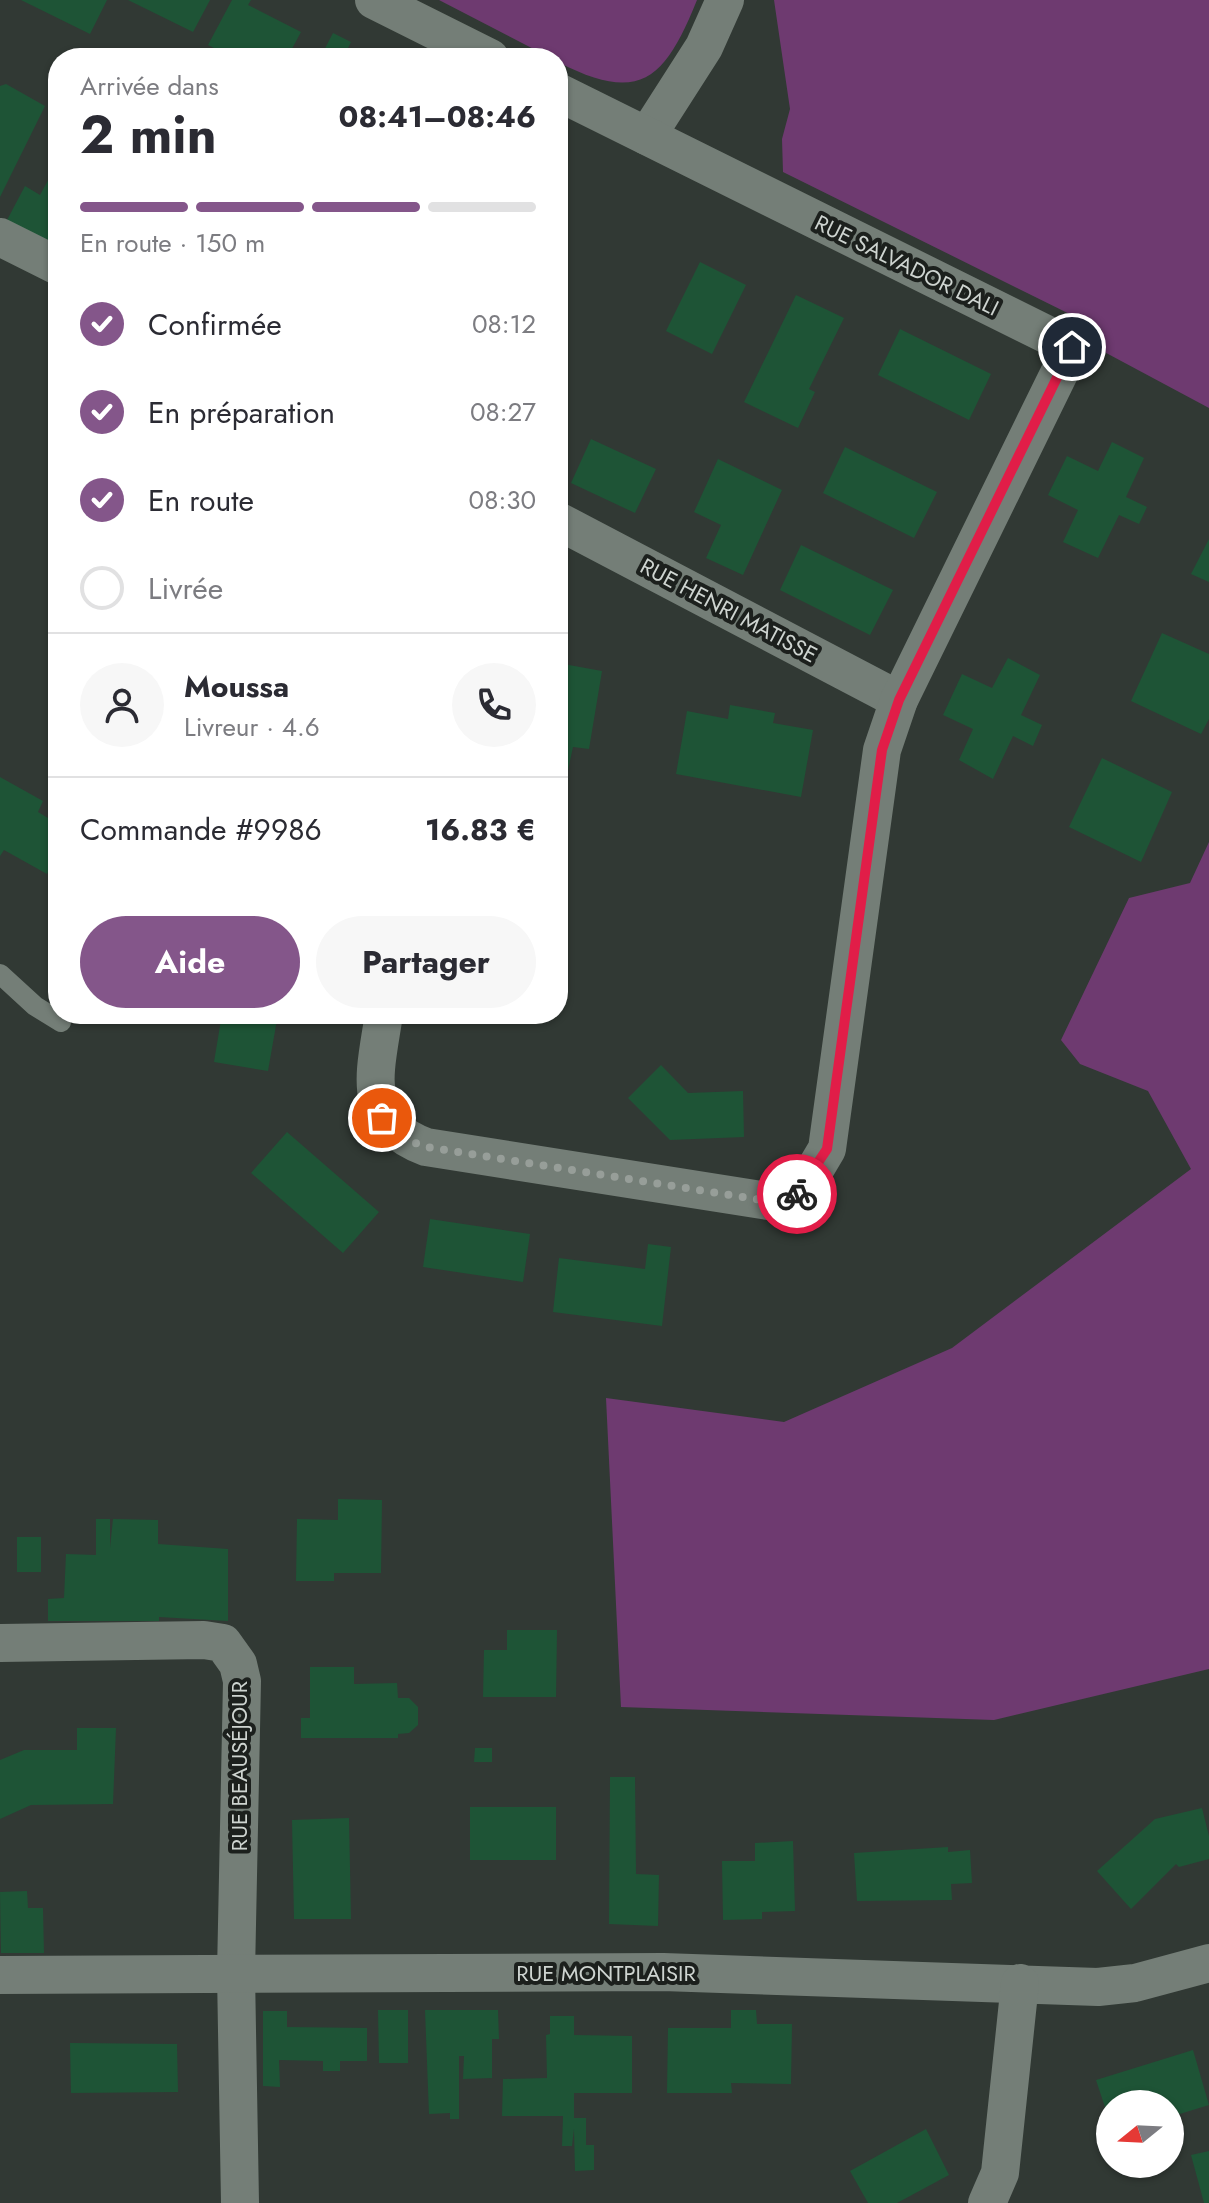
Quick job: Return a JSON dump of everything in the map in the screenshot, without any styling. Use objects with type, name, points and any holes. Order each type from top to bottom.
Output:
[{"type":"street","points":[[374,0],[470,48]]},
{"type":"street","points":[[568,97],[647,136],[704,47],[725,0]]},
{"type":"street","name":"RUE SALVADOR DALI","points":[[647,136],[1072,347],[899,700]]},
{"type":"street","points":[[0,237],[48,261]]},
{"type":"street","name":"RUE HENRI MATISSE","points":[[568,526],[899,700]]},
{"type":"street","points":[[383,1024],[375,1075],[382,1118],[404,1139],[426,1147],[787,1204],[808,1181],[827,1149],[882,750],[899,700]]},
{"type":"street","name":"RUE BEAUSÉJOUR","points":[[0,1643],[223,1643],[238,1664],[242,1681],[236,1973]]},
{"type":"street","name":"RUE MONTPLAISIR","points":[[0,1975],[663,1972],[1098,1987],[1135,1983],[1209,1963]]},
{"type":"street","points":[[236,1973],[240,2203]]},
{"type":"street","points":[[987,2203],[1000,2173],[1020,1983]]},
{"type":"lane","points":[[0,974],[48,1014]]},
{"type":"shaded area","points":[[439,0],[697,0],[661,66],[647,77],[630,82],[610,82],[568,67],[568,48],[532,48]]},
{"type":"shaded area","points":[[774,0],[1209,0],[1209,408],[1095,347],[1102,330],[783,172],[782,139],[790,109]]},
{"type":"shaded area","points":[[1209,842],[1209,1669],[994,1720],[621,1707],[606,1398],[784,1422],[952,1348],[1191,1169],[1148,1091],[1080,1064],[1061,1040],[1129,898],[1190,883]]},
{"type":"building","points":[[21,0],[107,0],[90,34]]},
{"type":"building","points":[[128,0],[210,0],[193,32]]},
{"type":"building","points":[[232,0],[251,0],[248,5],[301,32],[292,48],[214,48],[208,45]]},
{"type":"building","points":[[333,33],[351,42],[348,48],[325,48]]},
{"type":"building","points":[[6,84],[45,106],[0,197],[0,86]]},
{"type":"building","points":[[48,180],[46,243],[6,222],[25,186],[40,195]]},
{"type":"building","points":[[700,262],[746,285],[712,354],[666,331]]},
{"type":"building","points":[[796,295],[844,318],[809,389],[815,392],[798,428],[744,402]]},
{"type":"building","points":[[900,329],[991,374],[969,420],[878,375]]},
{"type":"building","points":[[591,439],[656,469],[635,513],[571,483]]},
{"type":"building","points":[[1112,442],[1144,458],[1126,497],[1147,507],[1139,524],[1119,515],[1098,558],[1063,542],[1078,510],[1048,495],[1067,456],[1098,471]]},
{"type":"building","points":[[845,447],[937,492],[914,538],[823,493]]},
{"type":"building","points":[[718,459],[782,490],[743,575],[706,558],[721,525],[694,512]]},
{"type":"building","points":[[1209,539],[1209,582],[1191,574]]},
{"type":"building","points":[[801,545],[893,590],[870,635],[780,590]]},
{"type":"building","points":[[1162,633],[1209,654],[1209,719],[1201,734],[1131,701]]},
{"type":"building","points":[[1008,658],[1040,675],[1021,715],[1042,725],[1033,746],[1013,736],[993,779],[959,760],[973,729],[943,715],[962,674],[992,688]]},
{"type":"building","points":[[568,665],[602,671],[589,749],[573,747],[568,770]]},
{"type":"building","points":[[730,705],[775,713],[773,723],[813,730],[801,797],[676,774],[687,711],[728,719]]},
{"type":"building","points":[[1102,758],[1172,792],[1141,862],[1069,827]]},
{"type":"building","points":[[0,777],[43,801],[38,812],[48,818],[48,872],[4,850],[0,856]]},
{"type":"building","points":[[220,1024],[276,1024],[268,1071],[214,1062]]},
{"type":"building","points":[[661,1065],[688,1093],[743,1091],[744,1137],[670,1140],[628,1098]]},
{"type":"building","points":[[287,1132],[379,1212],[343,1253],[251,1173]]},
{"type":"building","points":[[430,1219],[530,1234],[523,1282],[423,1267]]},
{"type":"building","points":[[648,1244],[671,1247],[662,1326],[553,1312],[559,1258],[645,1269]]},
{"type":"building","points":[[338,1499],[382,1500],[381,1573],[334,1573],[334,1581],[296,1581],[297,1519],[338,1520]]},
{"type":"building","points":[[96,1519],[110,1519],[110,1548],[113,1519],[158,1520],[158,1544],[228,1549],[228,1621],[159,1617],[159,1621],[48,1621],[48,1599],[64,1598],[66,1554],[96,1555]]},
{"type":"building","points":[[17,1537],[41,1537],[41,1572],[17,1572]]},
{"type":"building","points":[[507,1630],[557,1630],[556,1697],[483,1697],[484,1650],[507,1650]]},
{"type":"building","points":[[310,1667],[354,1667],[354,1684],[397,1683],[398,1698],[409,1698],[418,1707],[418,1725],[409,1733],[398,1734],[398,1738],[301,1738],[301,1718],[310,1718]]},
{"type":"building","points":[[77,1728],[116,1728],[113,1804],[31,1805],[0,1819],[0,1760],[24,1750],[77,1750]]},
{"type":"building","points":[[475,1748],[492,1748],[492,1762],[474,1762]]},
{"type":"building","points":[[610,1777],[635,1777],[636,1874],[659,1875],[658,1926],[609,1924]]},
{"type":"building","points":[[470,1807],[556,1807],[556,1860],[470,1860]]},
{"type":"building","points":[[1202,1808],[1209,1836],[1209,1859],[1179,1867],[1176,1864],[1131,1909],[1097,1871],[1155,1819]]},
{"type":"building","points":[[349,1818],[351,1919],[294,1919],[292,1820]]},
{"type":"building","points":[[793,1841],[795,1911],[762,1912],[762,1919],[723,1920],[722,1861],[755,1861],[755,1843]]},
{"type":"building","points":[[948,1847],[948,1852],[970,1850],[972,1883],[951,1884],[952,1900],[857,1901],[854,1853]]},
{"type":"building","points":[[27,1891],[28,1908],[43,1908],[44,1953],[1,1953],[0,1892]]},
{"type":"building","points":[[378,2010],[408,2010],[408,2063],[379,2063]]},
{"type":"building","points":[[425,2010],[498,2010],[499,2039],[492,2039],[492,2078],[463,2079],[464,2056],[459,2056],[459,2119],[450,2119],[450,2113],[429,2114]]},
{"type":"building","points":[[731,2010],[756,2010],[757,2024],[792,2024],[791,2084],[731,2083],[732,2093],[667,2093],[668,2028],[731,2028]]},
{"type":"building","points":[[263,2011],[287,2011],[287,2027],[367,2028],[367,2061],[340,2061],[340,2071],[323,2071],[323,2061],[279,2060],[280,2087],[263,2086]]},
{"type":"building","points":[[550,2016],[574,2016],[574,2035],[632,2036],[632,2093],[574,2093],[574,2118],[586,2118],[586,2145],[594,2145],[594,2170],[575,2171],[574,2129],[572,2146],[562,2146],[563,2116],[502,2116],[503,2079],[547,2078],[546,2035],[550,2034]]},
{"type":"building","points":[[70,2043],[177,2044],[178,2092],[71,2093]]},
{"type":"building","points":[[1193,2050],[1209,2105],[1184,2113],[1184,2090],[1099,2090],[1096,2080]]},
{"type":"building","points":[[926,2129],[949,2175],[897,2203],[868,2203],[850,2171]]},
{"type":"building","points":[[1209,2151],[1209,2203],[1204,2203],[1191,2155]]},
{"type":"way so far","points":[[382,1118],[404,1139],[426,1147],[787,1204],[797,1194]]},
{"type":"route","points":[[797,1194],[827,1149],[882,750],[899,700],[1072,347]]}]
